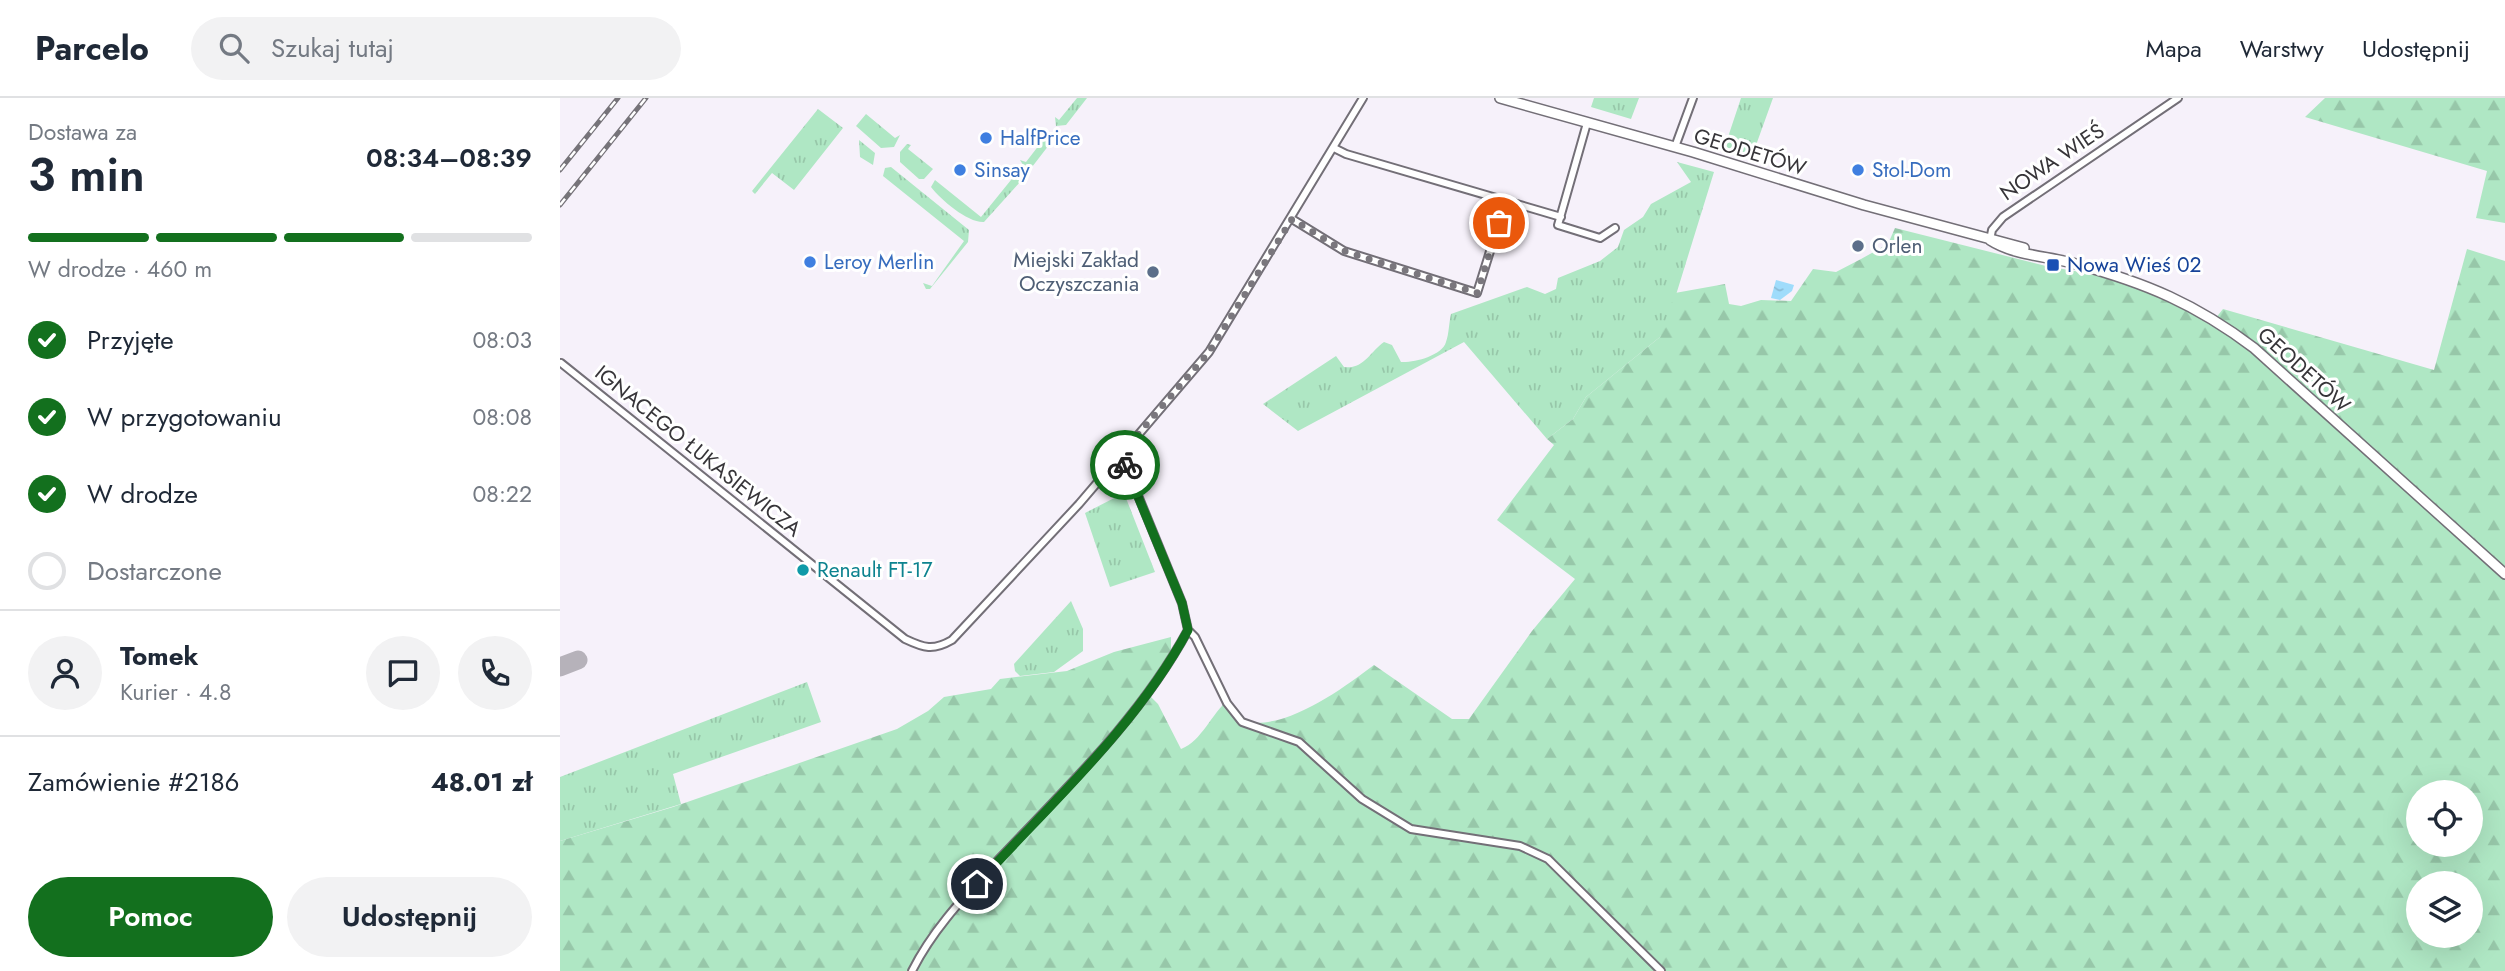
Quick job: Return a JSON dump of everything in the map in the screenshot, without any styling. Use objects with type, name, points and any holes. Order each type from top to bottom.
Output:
[{"type":"main road","name":"GEODETÓW","points":[[1500,98],[1675,147],[1823,193],[1990,240],[2007,242],[2159,290],[2221,324],[2254,348],[2505,574]]},
{"type":"street","points":[[1675,147],[1693,98]]},
{"type":"street","name":"NOWA WIEŚ","points":[[1990,240],[1995,225],[2003,216],[2178,98]]},
{"type":"street","name":"IGNACEGO ŁUKASIEWICZA","points":[[561,363],[905,639],[926,649],[940,647],[953,640],[1209,352],[1364,100]]},
{"type":"street","points":[[1587,123],[1558,225],[1600,238],[1615,228]]},
{"type":"street","points":[[1334,148],[1346,154],[1560,217]]},
{"type":"street","points":[[1292,219],[1344,251],[1477,293],[1506,200]]},
{"type":"street","points":[[1121,454],[1182,603],[1188,630],[1195,636],[1227,702],[1242,722],[1299,741],[1363,799],[1411,829],[1520,846],[1548,859],[1661,971]]},
{"type":"street","points":[[912,971],[943,921],[1127,721],[1173,659],[1188,630]]},
{"type":"green space","points":[[1077,98],[1087,98],[1066,125],[1056,126],[1055,117],[1059,120]]},
{"type":"green space","points":[[1594,98],[1639,98],[1631,119],[1591,107]]},
{"type":"green space","points":[[1741,98],[1773,98],[1751,159],[1724,149]]},
{"type":"green space","points":[[2325,98],[2505,98],[2505,223],[2476,218],[2487,171],[2305,117]]},
{"type":"green space","points":[[818,109],[843,128],[794,190],[772,173],[755,194],[752,191]]},
{"type":"green space","points":[[866,114],[895,138],[900,135],[894,147],[881,148],[856,126]]},
{"type":"green space","points":[[1045,134],[1049,138],[1049,145],[1032,167],[1025,168],[1020,160],[1026,162],[1043,140],[1040,136]]},
{"type":"green space","points":[[859,140],[875,153],[873,165],[860,157]]},
{"type":"green space","points":[[907,144],[911,145],[908,149],[933,169],[924,179],[919,179],[900,162],[900,152]]},
{"type":"green space","points":[[1677,162],[1714,172],[1667,324],[1660,337],[1586,397],[1573,419],[1547,439],[1464,342],[1298,431],[1263,404],[1336,356],[1344,367],[1356,366],[1384,342],[1392,345],[1401,362],[1419,360],[1433,355],[1443,347],[1451,314],[1527,287],[1545,294],[1556,289],[1558,278],[1600,261],[1618,247],[1624,230],[1643,217],[1651,204],[1691,182]]},
{"type":"green space","points":[[891,167],[969,230],[968,242],[930,289],[926,289],[923,283],[932,286],[964,241],[883,176],[885,168]]},
{"type":"green space","points":[[1012,170],[1020,173],[1021,181],[984,222],[963,215],[931,187],[935,180],[981,217],[1015,175]]},
{"type":"green space","points":[[1895,228],[2046,266],[2137,282],[2215,319],[2223,309],[2434,370],[2467,249],[2505,261],[2505,971],[560,971],[560,841],[673,807],[897,729],[928,711],[944,697],[991,689],[1000,679],[1067,671],[1114,652],[1171,637],[1171,653],[1144,690],[1158,704],[1181,749],[1201,734],[1229,699],[1247,722],[1263,723],[1314,705],[1374,665],[1452,719],[1469,719],[1532,631],[1575,579],[1497,520],[1554,445],[1547,439],[1573,419],[1586,397],[1660,337],[1675,293],[1725,284],[1729,304],[1741,306],[1761,300],[1791,301],[1813,269],[1836,272],[1888,244]]},
{"type":"green space","points":[[1124,493],[1155,572],[1110,587],[1085,513]]},
{"type":"green space","points":[[1071,601],[1083,629],[1083,651],[1054,672],[1020,676],[1015,671],[1014,664]]},
{"type":"green space","points":[[807,682],[821,722],[673,774],[681,804],[560,841],[560,777]]},
{"type":"water","points":[[1776,280],[1794,285],[1792,291],[1780,300],[1771,298]]},
{"type":"taxiway","points":[[560,667],[578,660]]},
{"type":"railway","points":[[560,170],[618,98]]},
{"type":"railway","points":[[560,205],[646,98]]},
{"type":"way so far","points":[[1125,465],[1121,454],[1167,405],[1209,352],[1292,219],[1344,251],[1477,293],[1499,223]]},
{"type":"place","name":"HalfPrice","points":[[986,138]]},
{"type":"place","name":"Sinsay","points":[[960,170]]},
{"type":"place","name":"Stol-Dom","points":[[1858,170]]},
{"type":"place","name":"Orlen","points":[[1858,246]]},
{"type":"place","name":"Leroy Merlin","points":[[810,262]]},
{"type":"place","name":"Nowa Wieś 02","points":[[2053,265]]},
{"type":"place","name":"Miejski Zakład Oczyszczania","points":[[1153,272]]},
{"type":"place","name":"Renault FT-17","points":[[803,570]]},
{"type":"route","points":[[977,884],[1127,721],[1173,659],[1188,630],[1182,603],[1125,465]]}]
